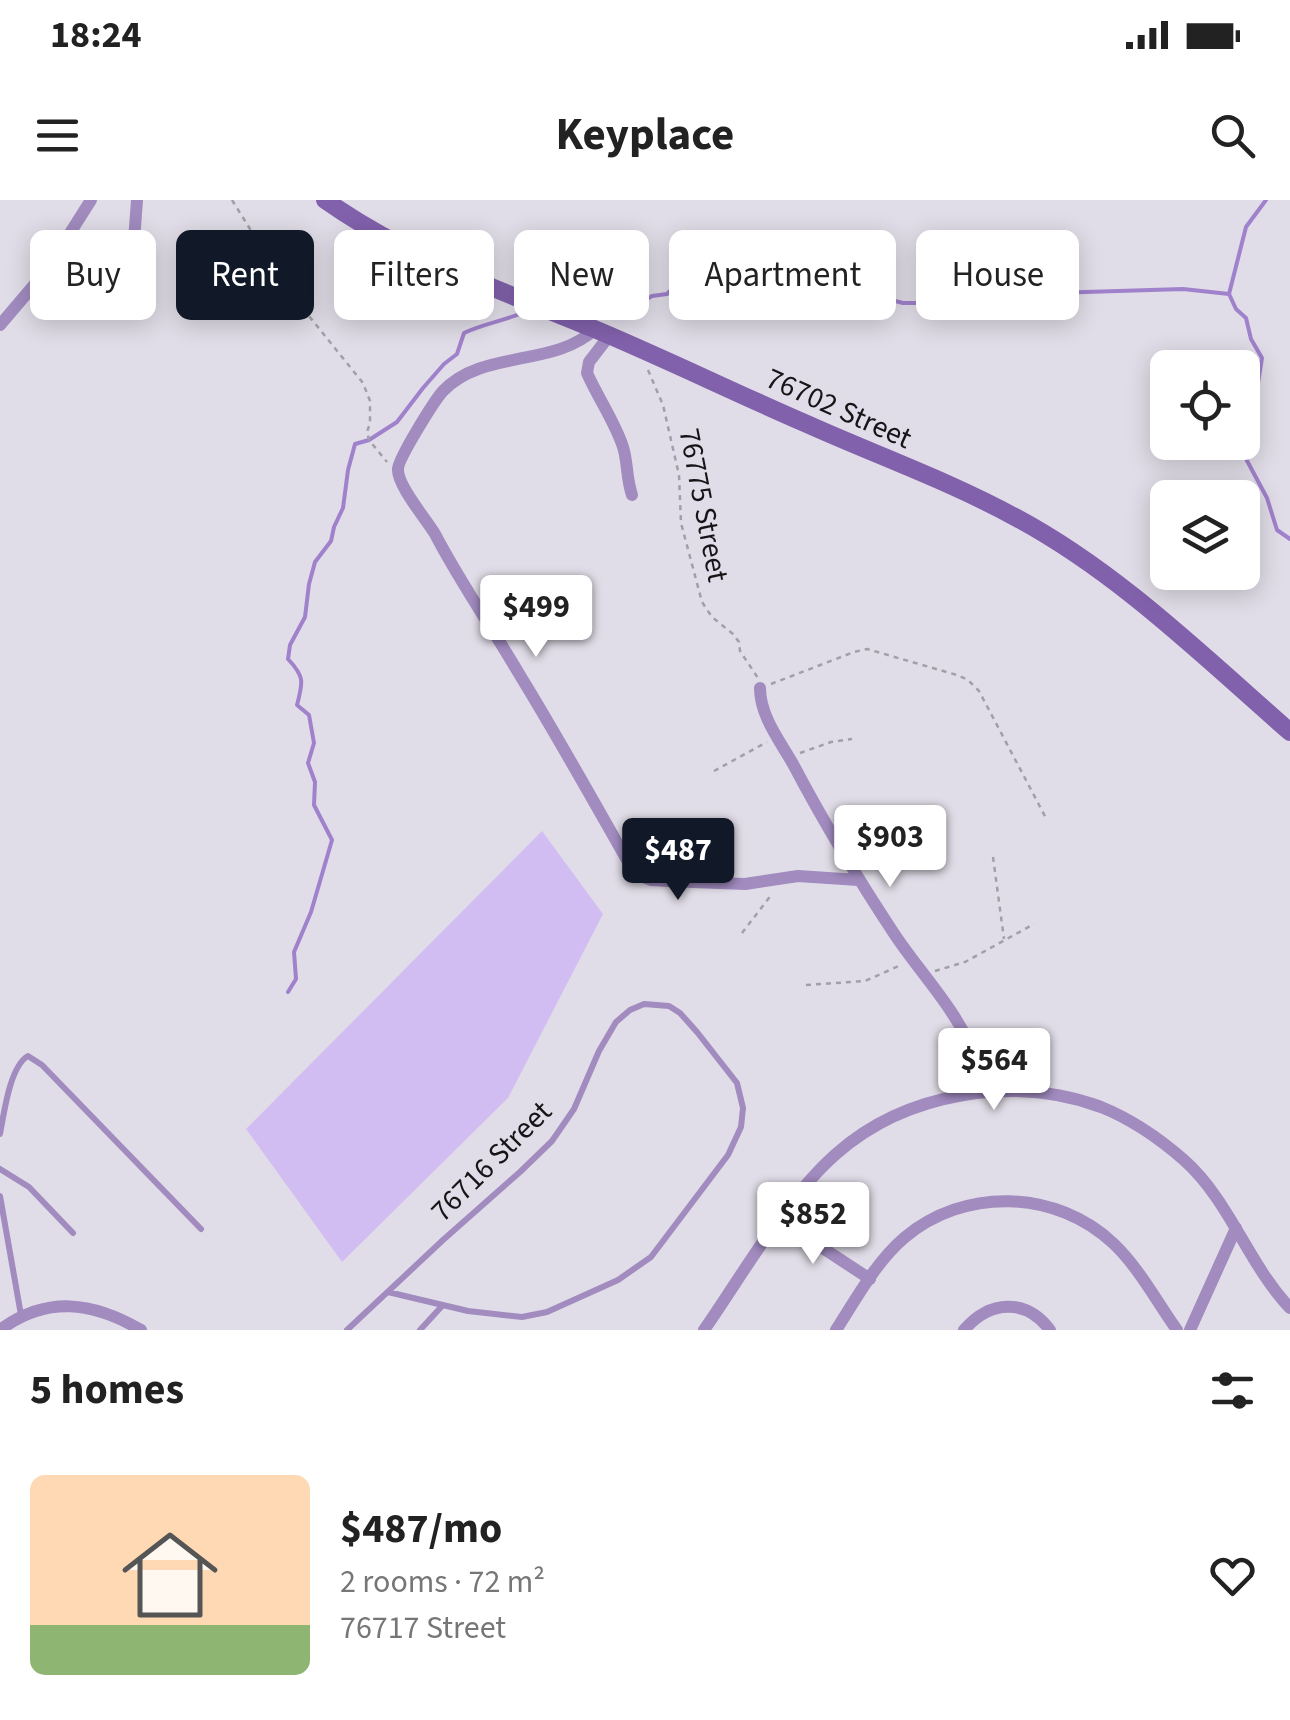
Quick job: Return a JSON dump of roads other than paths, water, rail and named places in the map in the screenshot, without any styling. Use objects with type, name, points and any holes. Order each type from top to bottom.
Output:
[{"type":"street","points":[[0,325],[46,271],[92,200]]},
{"type":"street","points":[[135,230],[137,200]]},
{"type":"street","name":"76702 Street","points":[[326,200],[383,238],[428,260],[602,332],[961,491],[1049,536],[1132,595],[1290,732]]},
{"type":"street","points":[[602,332],[568,347],[492,365],[452,384],[442,392],[406,449],[398,464],[399,480],[552,726],[631,867],[641,876],[651,880],[745,884],[785,877],[858,880]]},
{"type":"street","points":[[602,332],[588,374],[622,444],[632,496]]},
{"type":"street","points":[[760,688],[763,708],[777,737],[858,880],[967,1041],[984,1092]]},
{"type":"street","points":[[704,1330],[780,1220],[838,1151],[902,1112],[984,1092],[1038,1093],[1070,1099],[1101,1108],[1153,1136],[1185,1160],[1208,1185],[1263,1274],[1290,1308]]},
{"type":"street","points":[[836,1330],[870,1278],[902,1239],[953,1208],[983,1201],[1038,1203],[1099,1231],[1117,1246],[1178,1330]]},
{"type":"street","points":[[780,1220],[870,1278]]},
{"type":"street","points":[[1190,1330],[1236,1228]]},
{"type":"street","points":[[0,1330],[21,1316],[52,1307],[74,1306],[96,1308],[141,1330]]},
{"type":"street","points":[[964,1330],[988,1312],[1016,1307],[1034,1312],[1050,1330]]},
{"type":"lane","name":"76716 Street","points":[[347,1330],[552,1141],[574,1109],[616,1022],[644,1004],[669,1006],[680,1013],[737,1083],[743,1108],[741,1127],[708,1184],[651,1258],[618,1280],[547,1312],[522,1317],[442,1306]]},
{"type":"lane","points":[[0,1134],[17,1066],[28,1056],[42,1065],[202,1229]]},
{"type":"lane","points":[[0,1169],[29,1187],[72,1233]]},
{"type":"lane","points":[[0,1196],[21,1316]]},
{"type":"lane","points":[[0,1264],[12,1271]]},
{"type":"lane","points":[[388,1292],[442,1306],[420,1330]]},
{"type":"waterway","points":[[1257,350],[1246,318],[1229,294],[1246,227],[1266,200]]},
{"type":"waterway","points":[[649,298],[685,285],[738,287],[768,301],[799,297],[801,293],[844,283],[849,289],[903,303],[998,308],[1028,305],[1053,293],[1183,289],[1229,294]]},
{"type":"waterway","points":[[288,992],[296,979],[294,952],[311,912],[332,840],[314,805],[315,782],[308,763],[314,743],[309,715],[297,705],[300,675],[288,659],[290,645],[305,617],[315,562],[331,541],[343,508],[355,444],[397,422],[444,364],[457,354],[464,333],[514,316]]},
{"type":"waterway","points":[[1260,355],[1260,370]]},
{"type":"waterway","points":[[1247,460],[1267,498],[1277,530],[1290,539]]}]
